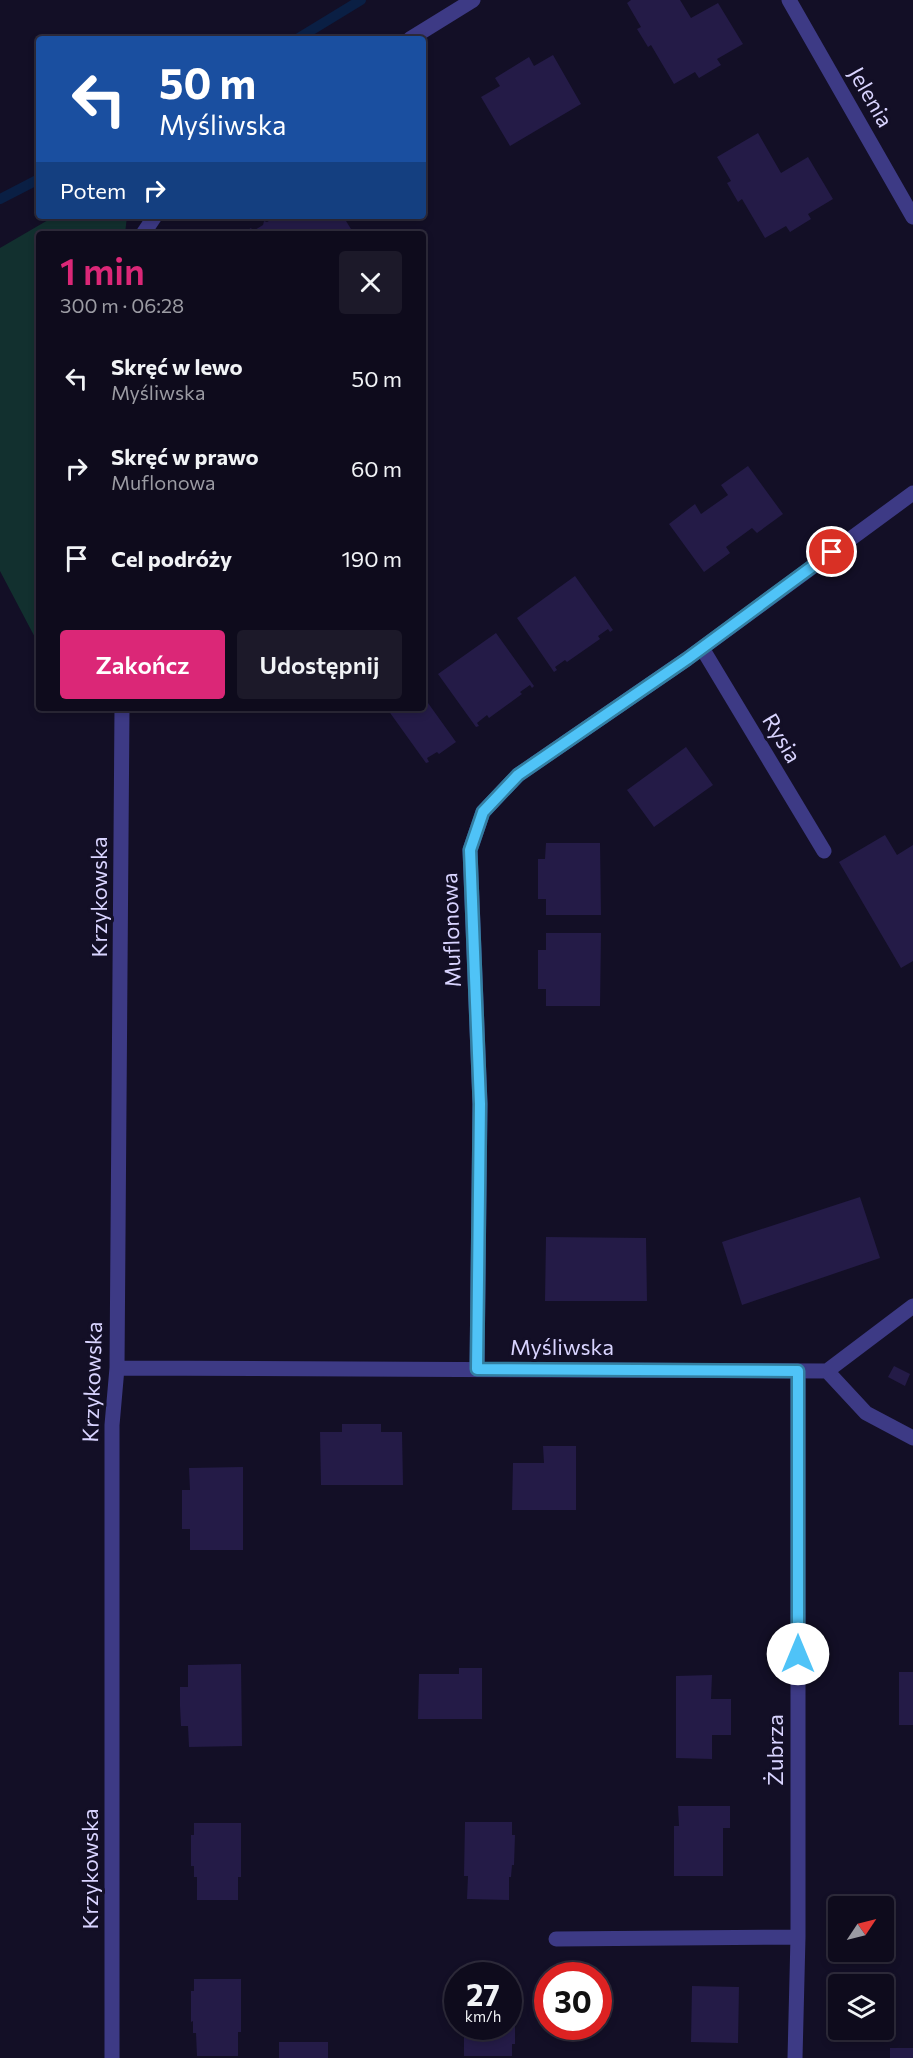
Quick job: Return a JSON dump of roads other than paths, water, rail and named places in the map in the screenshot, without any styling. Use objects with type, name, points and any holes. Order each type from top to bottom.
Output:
[{"type":"street","points":[[415,36],[474,0]]},
{"type":"street","name":"Jelenia","points":[[789,0],[913,217]]},
{"type":"street","name":"Muflonowa","points":[[477,1369],[480,1104],[470,850],[483,812],[518,775],[702,648],[913,493]]},
{"type":"street","name":"Rysia","points":[[702,648],[824,851]]},
{"type":"street","name":"Krzykowska","points":[[112,2058],[112,1425],[117,1368],[122,711]]},
{"type":"street","points":[[913,1306],[828,1371],[866,1413],[913,1438]]},
{"type":"street","name":"Myśliwska","points":[[117,1368],[828,1371]]},
{"type":"street","name":"Żubrza","points":[[795,2058],[798,1937],[798,1371]]},
{"type":"street","points":[[556,1940],[798,1937]]},
{"type":"waterway","points":[[302,36],[361,0]]},
{"type":"waterway","points":[[0,199],[36,181]]}]
